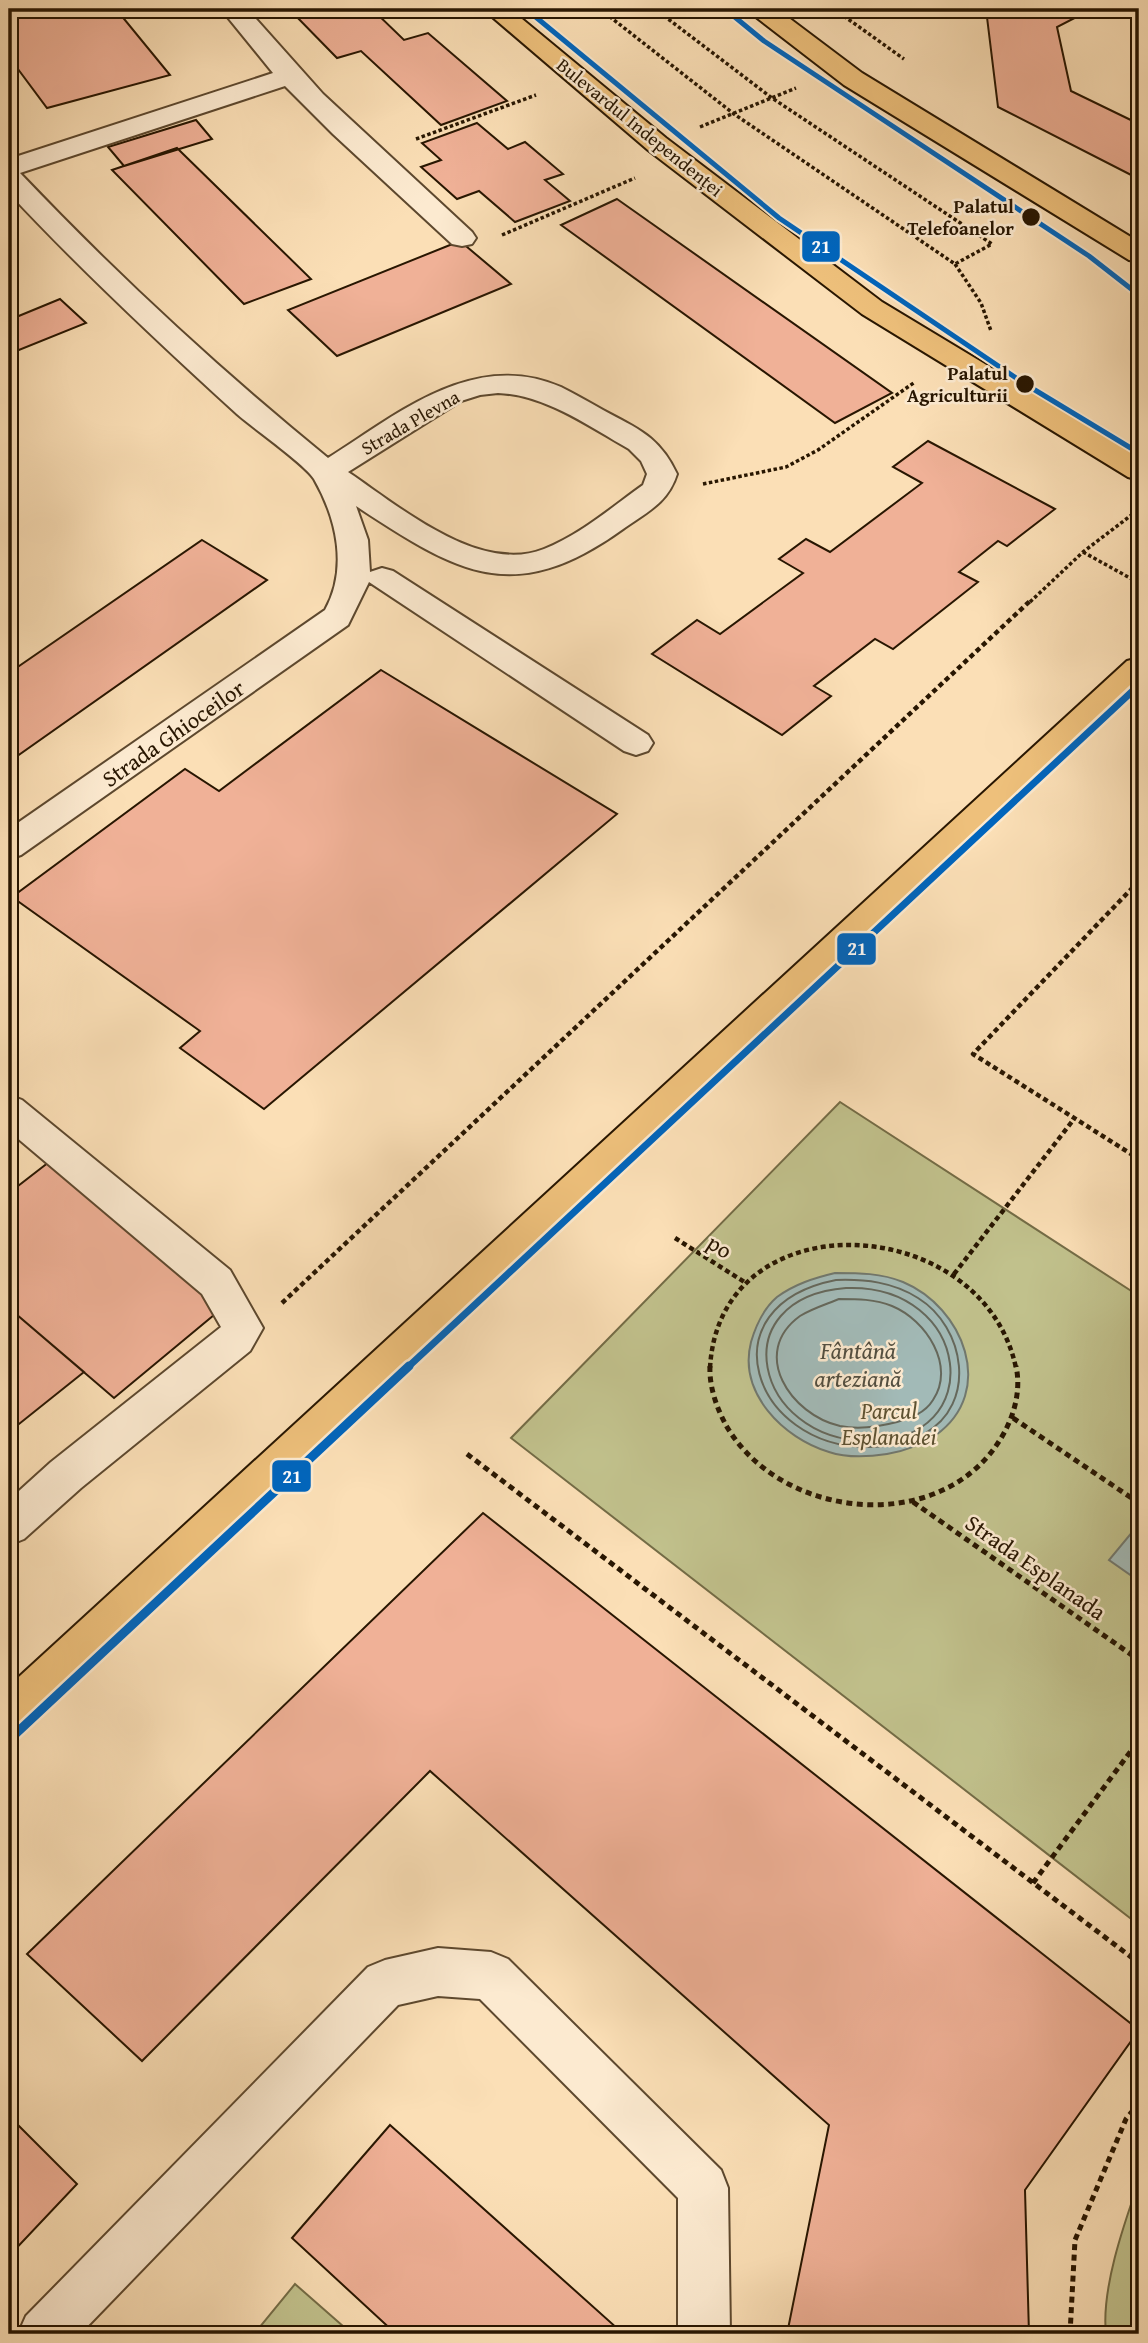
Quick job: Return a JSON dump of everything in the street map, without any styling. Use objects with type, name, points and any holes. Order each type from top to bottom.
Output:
[{"type":"main road","name":"Bulevardul Independenței","points":[[495,9],[667,152],[872,308],[1139,470]]},
{"type":"main road","points":[[761,9],[841,70],[1139,254]]},
{"type":"main road","points":[[9,1715],[1139,669]]},
{"type":"street","points":[[234,9],[257,40],[290,76],[462,238]]},
{"type":"street","points":[[9,169],[290,76]]},
{"type":"street","name":"Strada Plevna","points":[[9,177],[57,228],[249,409],[326,472],[428,539],[459,554],[490,562],[522,565],[552,558],[581,544],[657,490],[662,474],[654,457],[640,442],[549,393],[521,385],[498,383],[476,386],[451,395],[326,472]]},
{"type":"street","name":"Strada Ghioceilor","points":[[326,472],[347,522],[355,550],[353,584],[337,617]]},
{"type":"street","name":"Strada Ghioceilor","points":[[9,846],[337,617],[428,539]]},
{"type":"street","points":[[382,578],[636,743]]},
{"type":"street","points":[[9,1110],[216,1282],[243,1328],[236,1339],[66,1475],[9,1526]]},
{"type":"street","points":[[44,2334],[385,1984],[438,1972],[491,1976],[703,2188],[704,2334]]},
{"type":"path","points":[[600,9],[734,114],[955,264],[992,244],[772,98],[655,9]]},
{"type":"path","points":[[462,238],[493,239],[667,152],[734,114],[841,70]]},
{"type":"path","points":[[374,155],[580,79]]},
{"type":"path","points":[[657,490],[725,482],[786,467],[818,450],[952,356]]},
{"type":"path","points":[[276,1310],[1083,552],[1139,509]]},
{"type":"path","points":[[1083,552],[1139,583]]},
{"type":"path","points":[[1139,881],[973,1054],[1139,1159]]},
{"type":"path","points":[[954,1274],[1074,1119]]},
{"type":"path","name":"po","points":[[675,1238],[746,1283]]},
{"type":"path","name":"Strada Esplanada","points":[[868,1245],[913,1254],[954,1274],[987,1303],[1010,1339],[1019,1379],[1013,1418],[994,1454],[959,1484],[913,1502],[862,1506],[811,1496],[767,1472],[732,1438],[712,1398],[708,1356],[719,1317],[746,1283],[780,1260],[823,1247],[868,1245]]},
{"type":"path","points":[[1013,1418],[1139,1503]]},
{"type":"path","points":[[467,1454],[1139,1963]]},
{"type":"path","name":"Strada Esplanada","points":[[913,1502],[1139,1660]]},
{"type":"path","points":[[1033,1883],[1139,1740]]},
{"type":"path","points":[[1070,2334],[1075,2240],[1126,2119],[1139,2102]]},
{"type":"green space","name":"Parcul Esplanadei","points":[[840,1102],[1139,1296],[1139,1925],[511,1438]]},
{"type":"green space","points":[[1139,2181],[1139,2334],[1106,2334],[1105,2316],[1110,2277]]},
{"type":"green space","points":[[295,2284],[352,2334],[254,2334]]},
{"type":"water","name":"Fântână arteziană","points":[[835,1273],[878,1275],[903,1282],[924,1294],[942,1310],[956,1330],[965,1351],[968,1374],[965,1396],[955,1417],[925,1442],[880,1455],[836,1454],[796,1436],[768,1411],[758,1396],[751,1379],[749,1361],[751,1342],[764,1312],[777,1297],[791,1288]]},
{"type":"water","points":[[1139,1526],[1139,1581],[1109,1560]]},
{"type":"building","points":[[25,9],[116,9],[170,75],[47,108],[9,57],[9,13]]},
{"type":"building","points":[[289,9],[372,9],[404,40],[428,33],[507,101],[441,125],[361,51],[337,58]]},
{"type":"building","points":[[986,9],[1092,9],[1057,27],[1071,91],[1139,124],[1139,179],[998,107]]},
{"type":"building","points":[[196,120],[212,139],[124,166],[108,147]]},
{"type":"building","points":[[477,123],[508,149],[525,142],[563,174],[545,180],[570,201],[515,222],[479,191],[457,199],[421,167],[441,160],[422,143]]},
{"type":"building","points":[[177,148],[311,279],[244,304],[112,170]]},
{"type":"building","points":[[617,199],[892,393],[835,423],[561,225]]},
{"type":"building","points":[[460,241],[511,284],[337,356],[288,310]]},
{"type":"building","points":[[60,299],[86,323],[9,354],[9,320]]},
{"type":"building","name":"Palatul Agriculturii","points":[[928,441],[1055,509],[1007,546],[998,541],[959,572],[978,582],[893,649],[875,639],[814,686],[831,696],[782,735],[652,654],[697,620],[720,634],[803,573],[779,559],[806,539],[830,552],[922,483],[893,467]]},
{"type":"building","points":[[202,540],[267,580],[13,759],[9,756],[9,673]]},
{"type":"building","points":[[381,670],[617,814],[264,1109],[180,1048],[200,1031],[12,897],[185,769],[219,791]]},
{"type":"building","points":[[49,1162],[226,1305],[114,1398],[9,1308],[9,1193]]},
{"type":"building","points":[[9,1308],[84,1372],[9,1432]]},
{"type":"building","points":[[483,1513],[1139,2030],[1025,2190],[1029,2334],[787,2334],[829,2125],[430,1771],[142,2061],[27,1954]]},
{"type":"building","points":[[9,2116],[77,2184],[9,2256]]},
{"type":"building","points":[[390,2125],[618,2329],[614,2334],[396,2334],[292,2238]]},
{"type":"transit line","name":"21","points":[[526,9],[779,218],[1025,384],[1139,453]]},
{"type":"transit line","name":"21","points":[[725,9],[764,41],[1089,256],[1139,295]]},
{"type":"transit line","name":"21","points":[[9,1740],[1139,685]]},
{"type":"place","name":"Palatul Telefoanelor","points":[[1031,217]]},
{"type":"place","name":"Palatul Agriculturii","points":[[1025,384]]}]
